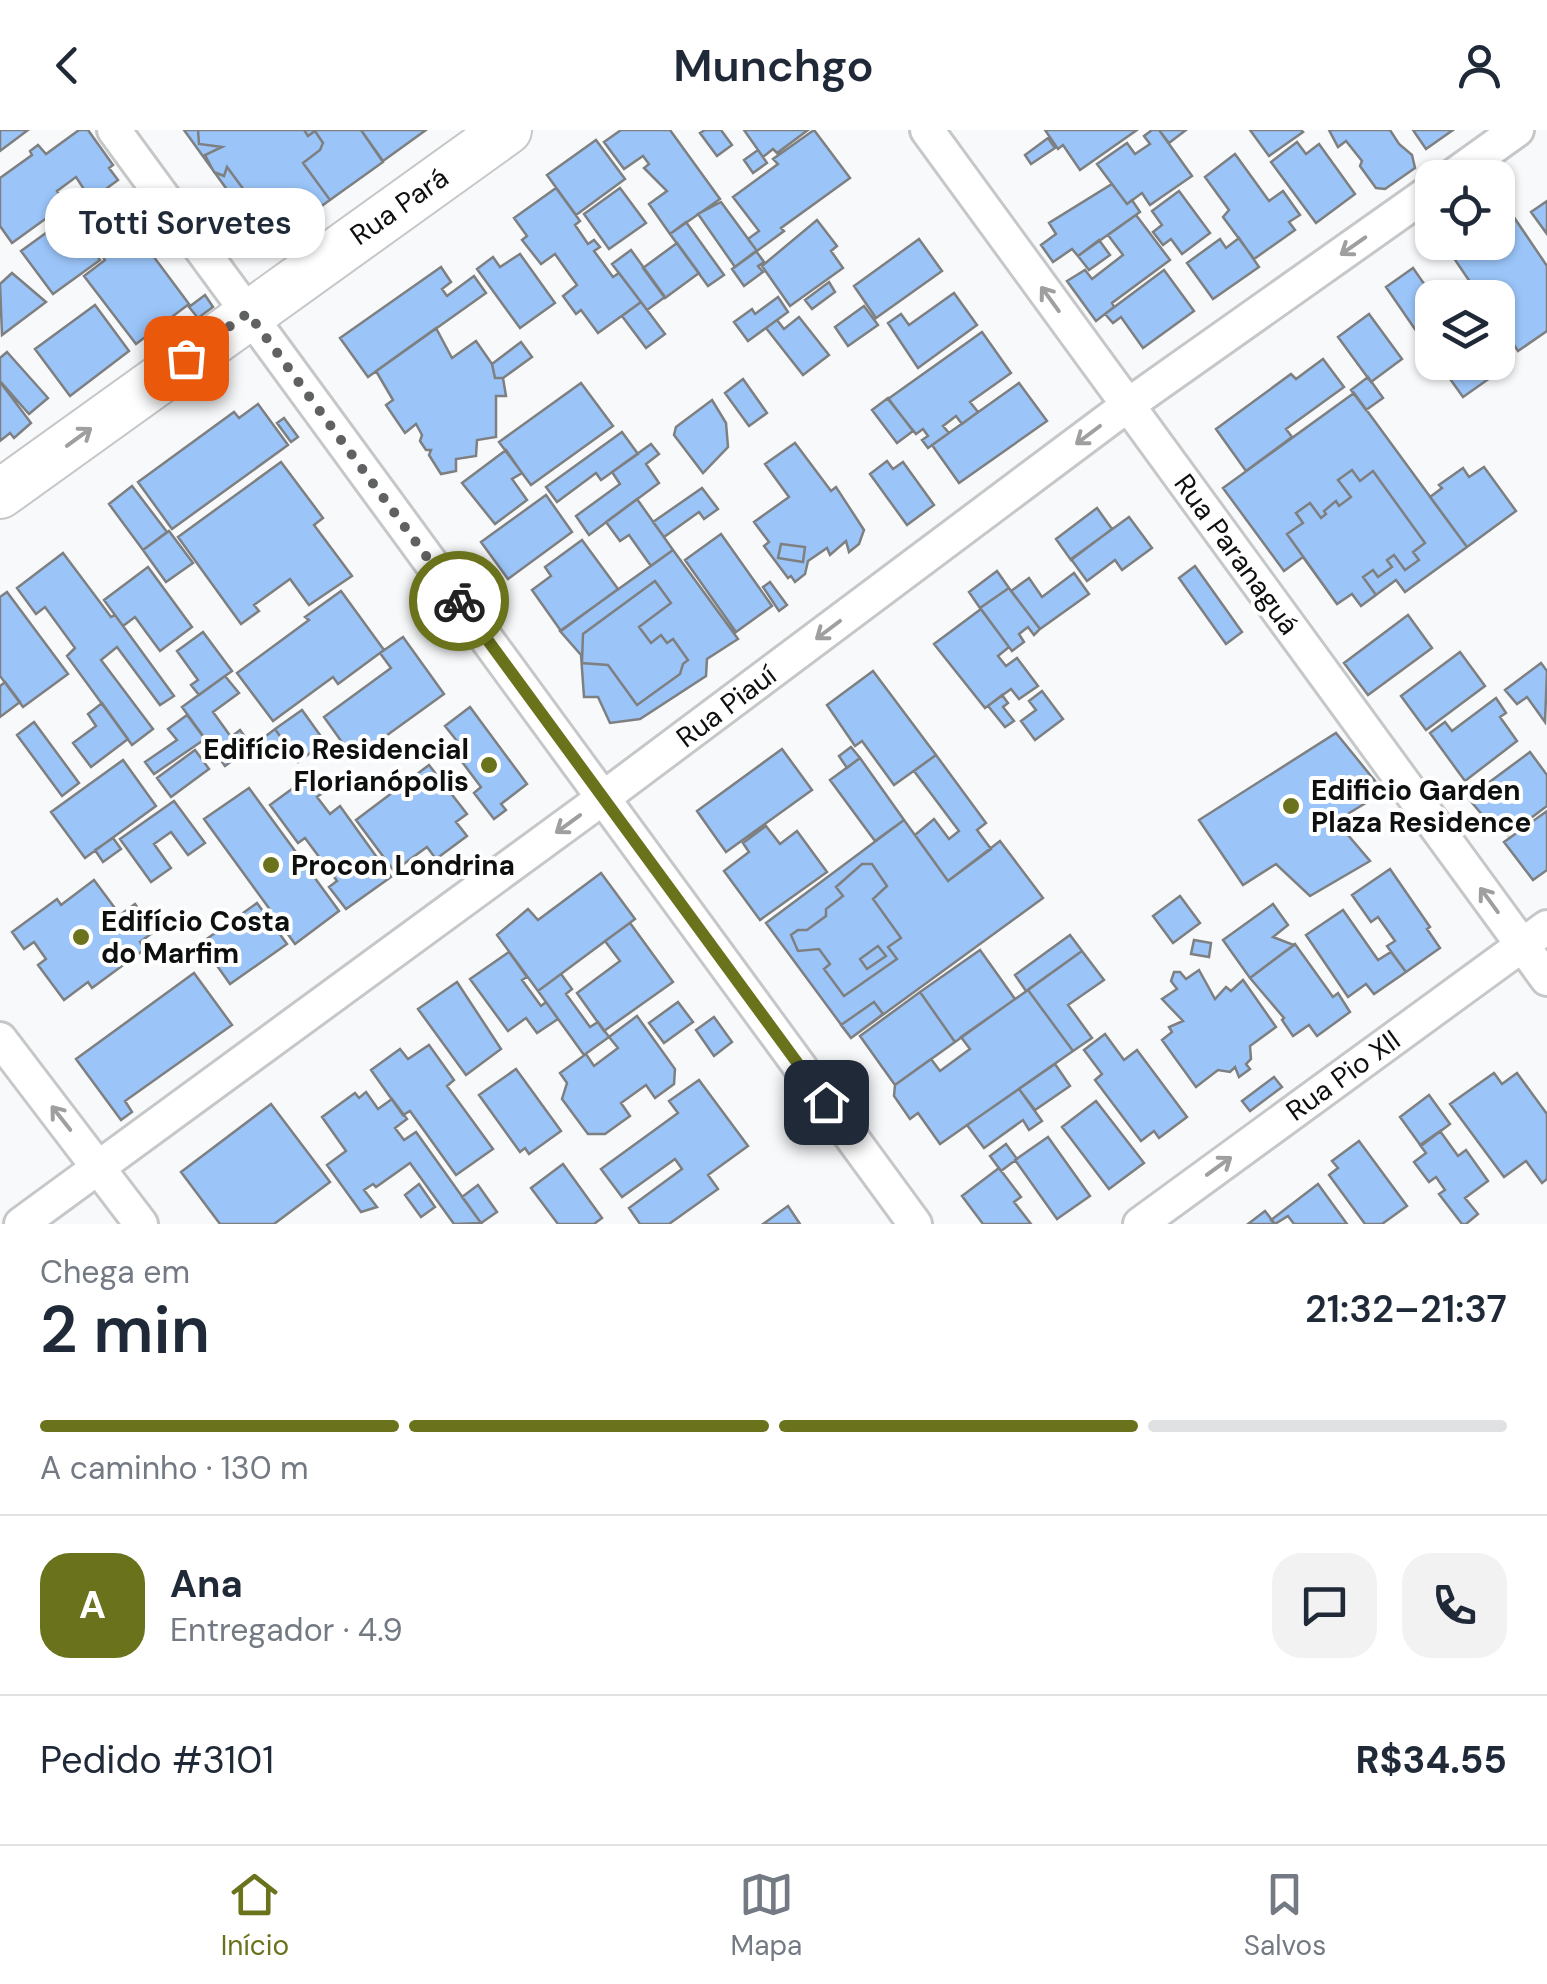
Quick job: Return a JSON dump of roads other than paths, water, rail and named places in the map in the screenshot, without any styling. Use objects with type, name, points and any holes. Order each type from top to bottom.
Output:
[{"type":"street","points":[[114,130],[915,1224]]},
{"type":"street","name":"Rua Pará","points":[[0,494],[507,130]]},
{"type":"street","name":"Rua Paranaguá","points":[[927,130],[1128,406],[1534,935],[1547,979]]},
{"type":"street","points":[[1475,160],[1517,130]]},
{"type":"street","name":"Rua Piauí","points":[[21,1224],[603,798],[1128,406],[1415,202]]},
{"type":"street","name":"Rua Pio XII","points":[[1140,1224],[1534,935]]},
{"type":"street","points":[[0,1040],[141,1224]]},
{"type":"place","name":"Totti Sorvetes","points":[[186,358]]},
{"type":"place","name":"Edifício Residencial Florianópolis","points":[[489,765]]},
{"type":"place","name":"Edificio Garden Plaza Residence","points":[[1291,806]]},
{"type":"place","name":"Procon Londrina","points":[[271,865]]},
{"type":"place","name":"Edifício Costa do Marfim","points":[[81,937]]}]
